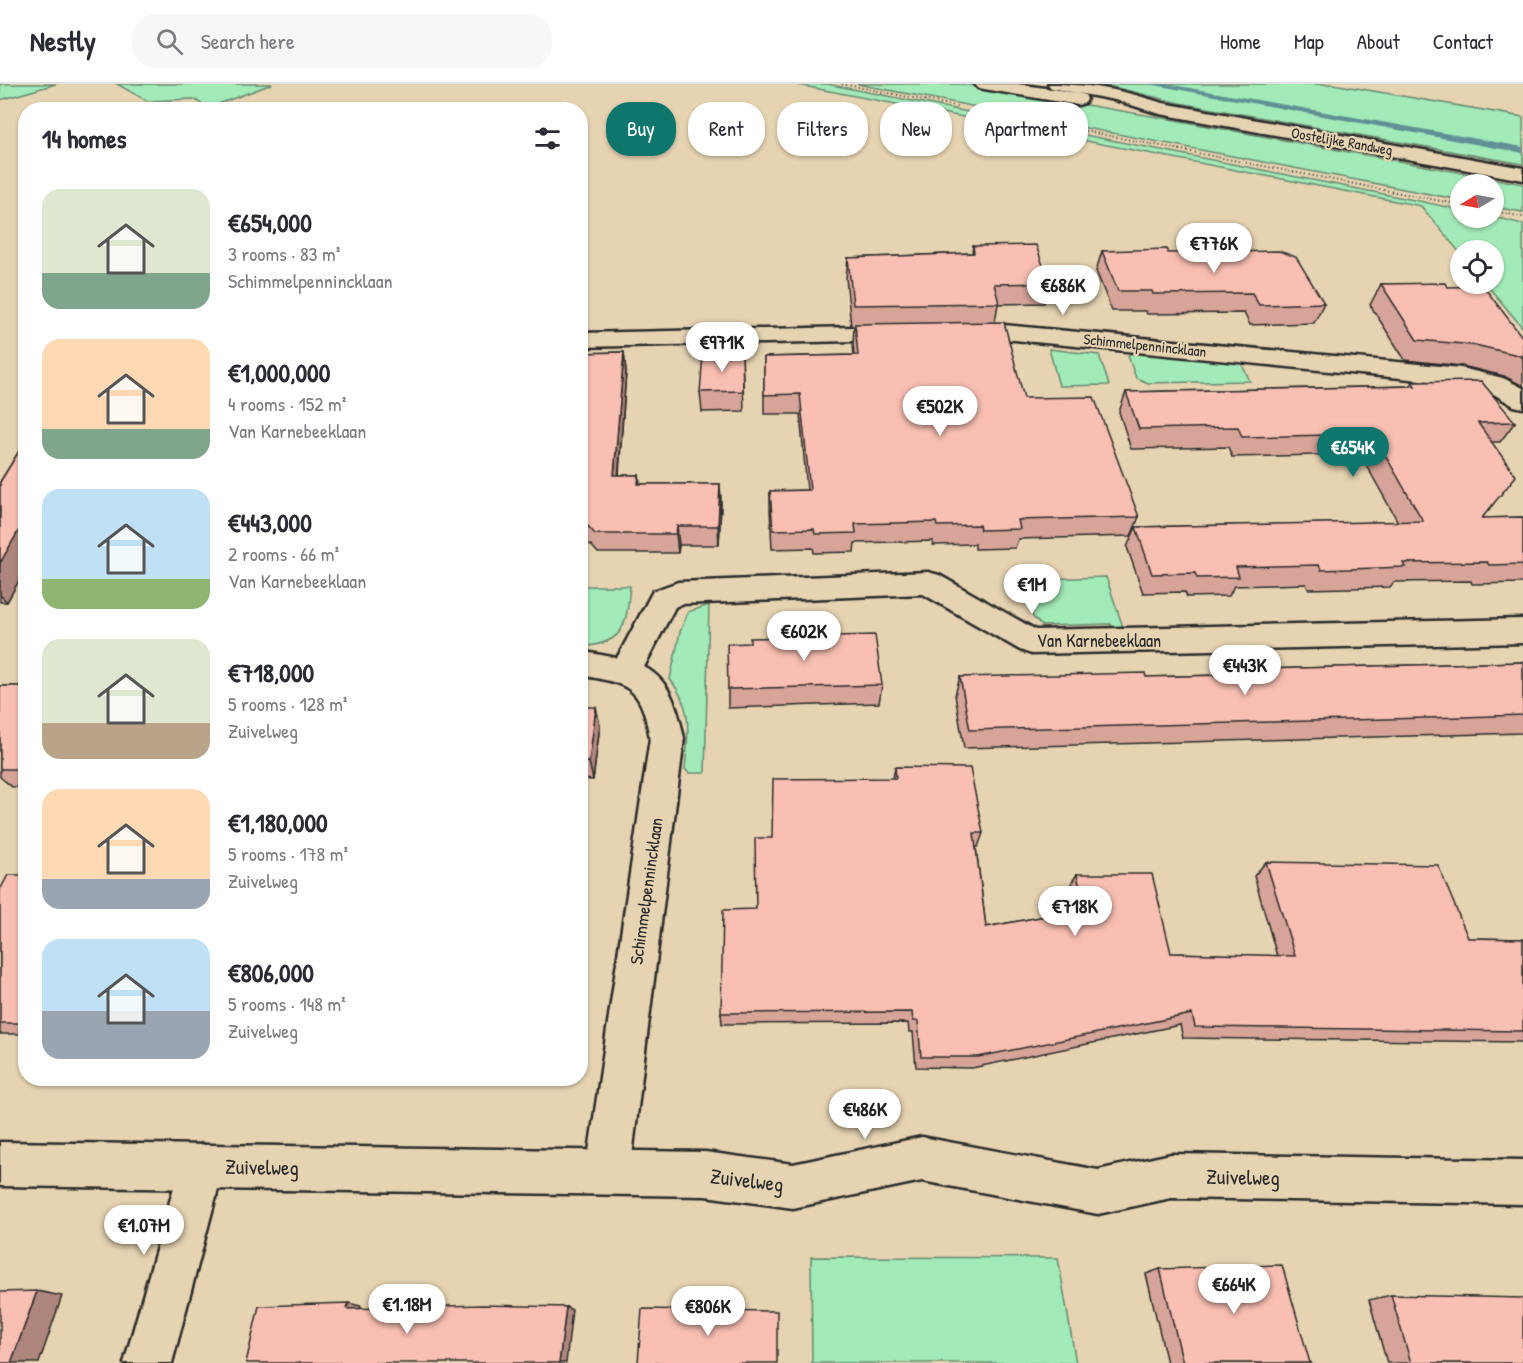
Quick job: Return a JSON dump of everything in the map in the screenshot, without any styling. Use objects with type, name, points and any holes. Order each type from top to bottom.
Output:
[{"type":"street","name":"Oostelijke Randweg","points":[[984,84],[1118,106],[1160,108]]},
{"type":"street","name":"Oostelijke Randweg","points":[[1057,84],[1118,95],[1160,108],[1523,174]]},
{"type":"street","name":"Schimmelpennincklaan","points":[[588,340],[1004,332],[1461,376],[1493,381],[1513,391],[1523,400]]},
{"type":"street","name":"Van Karnebeeklaan","points":[[627,671],[664,599],[678,593],[928,583],[1031,642],[1523,631]]},
{"type":"street","name":"Schimmelpennincklaan","points":[[588,664],[627,671],[649,685],[663,712],[667,738],[608,1172]]},
{"type":"street","name":"Zuivelweg","points":[[0,1164],[705,1174],[793,1186],[922,1159],[1098,1192],[1171,1176],[1523,1182]]},
{"type":"street","points":[[148,1363],[202,1166]]},
{"type":"path","points":[[842,84],[961,107]]},
{"type":"path","points":[[1088,132],[1450,203]]},
{"type":"path","points":[[1504,213],[1523,217]]},
{"type":"green space","points":[[0,84],[56,84],[0,100]]},
{"type":"green space","points":[[117,84],[272,84],[224,102],[199,102],[194,99],[147,101]]},
{"type":"green space","points":[[793,84],[827,84],[918,102],[886,102]]},
{"type":"green space","points":[[857,84],[962,84],[1068,102],[964,102],[964,105]]},
{"type":"green space","points":[[1101,84],[1333,84],[1523,117],[1523,164],[1179,103]]},
{"type":"green space","points":[[1088,105],[1469,174],[1450,174],[1450,198],[1088,128]]},
{"type":"green space","points":[[952,109],[964,111],[964,117],[952,115]]},
{"type":"green space","points":[[1088,136],[1450,208],[1450,228],[1504,228],[1504,219],[1523,224],[1523,328],[1494,294],[1504,294],[1504,240],[1450,241],[1421,206],[1088,141]]},
{"type":"green space","points":[[1504,181],[1523,184],[1523,212],[1504,209]]},
{"type":"green space","points":[[1049,349],[1099,355],[1109,385],[1059,386]]},
{"type":"green space","points":[[1133,352],[1241,363],[1250,381],[1148,383],[1136,378],[1128,356]]},
{"type":"green space","points":[[1042,575],[1043,579],[1106,577],[1123,627],[1112,628],[1111,624],[1042,626],[1033,617],[1023,579]]},
{"type":"green space","points":[[588,586],[630,586],[625,622],[621,630],[607,641],[588,646]]},
{"type":"green space","points":[[709,605],[705,773],[689,773],[685,769],[688,733],[686,712],[678,690],[670,679],[680,632],[688,612]]},
{"type":"green space","points":[[811,1257],[1058,1258],[1076,1363],[812,1363]]},
{"type":"building","points":[[1036,245],[1049,283],[994,284],[999,303],[853,305],[848,258],[974,253],[973,246]]},
{"type":"building","points":[[1167,249],[1168,253],[1279,251],[1296,257],[1324,303],[1259,305],[1252,293],[1153,294],[1152,291],[1118,291],[1102,251]]},
{"type":"building","points":[[1445,283],[1447,287],[1450,287],[1450,294],[1489,294],[1523,338],[1523,358],[1475,345],[1417,340],[1381,284]]},
{"type":"building","points":[[1004,322],[1024,398],[1094,397],[1139,517],[1018,520],[1020,529],[980,530],[979,525],[937,526],[936,522],[855,524],[856,533],[815,534],[814,529],[773,530],[770,491],[810,490],[800,394],[764,395],[764,357],[858,355],[855,324]]},
{"type":"building","points":[[624,352],[614,475],[639,475],[638,484],[720,484],[718,526],[677,526],[676,534],[595,534],[588,526],[588,353]]},
{"type":"building","points":[[742,353],[743,391],[700,392],[703,354]]},
{"type":"building","points":[[1481,381],[1515,422],[1478,423],[1516,476],[1482,518],[1523,517],[1523,564],[1403,563],[1405,567],[1321,570],[1319,565],[1236,567],[1239,577],[1197,578],[1195,573],[1152,574],[1136,527],[1423,521],[1373,434],[1242,437],[1238,427],[1139,429],[1126,392],[1415,386],[1412,382]]},
{"type":"building","points":[[18,453],[18,532],[0,563],[0,482]]},
{"type":"building","points":[[875,635],[882,685],[728,689],[727,644],[750,643],[750,638]]},
{"type":"building","points":[[1523,662],[1523,715],[1463,717],[970,730],[960,677],[1145,673],[1146,677],[1222,675],[1221,670]]},
{"type":"building","points":[[0,686],[18,686],[18,769],[0,769]]},
{"type":"building","points":[[588,707],[596,707],[589,762]]},
{"type":"building","points":[[895,767],[970,768],[983,833],[974,833],[986,927],[1084,909],[1077,874],[1152,874],[1171,953],[1295,956],[1266,862],[1438,865],[1468,938],[1523,939],[1523,1031],[1195,1027],[1192,1014],[978,1057],[921,1057],[918,1021],[913,1021],[912,1012],[721,1013],[723,910],[756,909],[755,838],[772,838],[773,779],[896,778]]},
{"type":"building","points":[[8,875],[18,875],[18,1023],[0,1023],[0,890]]},
{"type":"building","points":[[1282,1265],[1310,1363],[1183,1363],[1160,1269]]},
{"type":"building","points":[[37,1291],[11,1363],[0,1363],[0,1292]]},
{"type":"building","points":[[1391,1295],[1523,1298],[1523,1363],[1411,1363]]},
{"type":"building","points":[[348,1303],[347,1309],[482,1305],[566,1307],[559,1363],[246,1363],[259,1306]]},
{"type":"building","points":[[642,1309],[777,1311],[777,1363],[638,1363]]},
{"type":"waterway","points":[[1153,84],[1523,150]]}]
